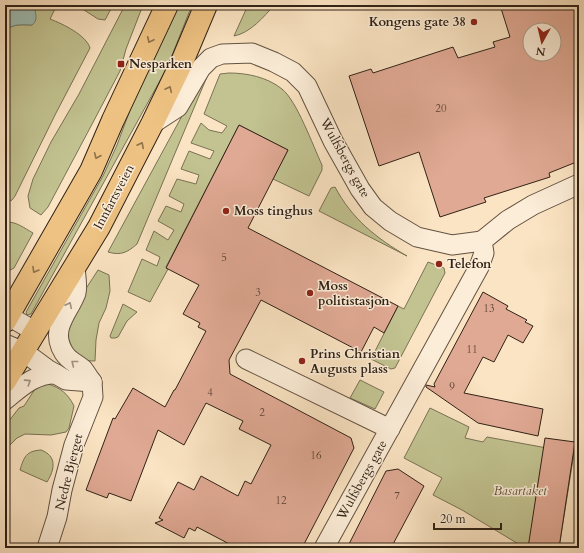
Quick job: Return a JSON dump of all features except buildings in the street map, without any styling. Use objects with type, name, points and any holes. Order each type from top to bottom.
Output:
[{"type":"highway","points":[[6,317],[91,171],[113,120],[167,5]]},
{"type":"highway","name":"Innfartsveien","points":[[5,381],[14,348],[36,332],[99,227],[182,62],[206,5]]},
{"type":"street","name":"Wulfsbergs gate","points":[[152,124],[178,107],[201,68],[211,58],[222,54],[252,53],[293,72],[307,86],[333,141],[360,189],[373,207],[390,221],[417,237],[452,245],[482,241],[484,253],[479,267],[324,548]]},
{"type":"street","points":[[482,241],[508,220],[534,205],[579,184]]},
{"type":"street","points":[[75,265],[76,291],[61,322],[58,337],[64,353],[70,361],[83,370],[92,390]]},
{"type":"street","points":[[6,317],[36,332]]},
{"type":"street","points":[[14,348],[66,380],[92,390]]},
{"type":"street","points":[[246,359],[390,429]]},
{"type":"street","points":[[5,400],[27,382],[36,377],[56,374]]},
{"type":"street","name":"Nedre Bjerget","points":[[47,548],[57,517],[62,490],[74,445],[92,390]]},
{"type":"green space","points":[[34,5],[57,5],[50,19],[79,34],[88,43],[90,48],[15,196],[12,200],[5,204],[5,31],[8,28],[15,26],[32,25],[34,23]]},
{"type":"green space","points":[[82,5],[113,5],[105,20],[98,19],[81,8]]},
{"type":"green space","points":[[125,5],[143,5],[126,49],[120,71],[48,207],[41,215],[30,208],[28,196],[33,179],[51,142],[79,94]]},
{"type":"green space","points":[[179,5],[192,5],[167,68],[31,314],[27,315],[26,312],[103,176],[117,145],[135,97]]},
{"type":"green space","points":[[248,5],[274,5],[246,32],[234,36]]},
{"type":"green space","points":[[209,72],[137,244],[121,253],[117,254],[108,252],[201,81]]},
{"type":"green space","points":[[229,73],[257,76],[270,81],[288,95],[304,124],[322,165],[322,170],[309,196],[273,179],[288,150],[239,125],[166,267],[168,269],[150,302],[128,292],[142,259],[157,266],[160,257],[146,250],[154,231],[168,240],[174,230],[158,221],[166,206],[181,212],[184,204],[169,196],[177,179],[196,184],[199,175],[181,169],[189,151],[210,159],[214,151],[191,143],[201,123],[209,130],[222,133],[227,126],[204,114],[220,74]]},
{"type":"green space","points":[[335,187],[349,209],[366,227],[375,235],[407,256],[319,211],[331,188]]},
{"type":"green space","points":[[5,223],[17,224],[33,233],[14,268],[5,273]]},
{"type":"green space","points":[[428,262],[444,268],[445,273],[395,368],[391,369],[371,359],[398,306],[404,309]]},
{"type":"green space","points":[[98,270],[109,275],[110,291],[106,308],[99,323],[96,340],[95,361],[91,361],[81,359],[76,356],[72,350],[68,330],[80,298]]},
{"type":"green space","points":[[123,304],[137,312],[127,321],[118,337],[111,338],[110,336]]},
{"type":"green space","points":[[360,380],[384,392],[375,409],[350,398]]},
{"type":"green space","points":[[48,384],[57,387],[64,392],[74,406],[69,428],[66,432],[51,435],[25,434],[17,438],[5,450],[5,426],[19,408],[24,406],[35,389]]},
{"type":"green space","name":"Basartaket","points":[[430,408],[469,427],[465,438],[483,442],[487,437],[574,453],[559,548],[525,548],[462,510],[433,495],[442,478],[404,458]]},
{"type":"green space","points":[[41,450],[50,456],[53,463],[52,472],[47,482],[20,470],[26,456],[29,453]]},
{"type":"water","points":[[5,5],[34,5],[36,17],[34,23],[32,25],[11,27],[5,31]]},
{"type":"place","name":"Kongens gate 38","points":[[474,22]]},
{"type":"place","name":"Nesparken","points":[[121,64]]},
{"type":"place","name":"Moss tinghus","points":[[226,211]]},
{"type":"place","name":"Telefon","points":[[439,264]]},
{"type":"place","name":"Moss politistasjon","points":[[310,293]]},
{"type":"place","name":"Prins Christian Augusts plass","points":[[302,361]]}]
